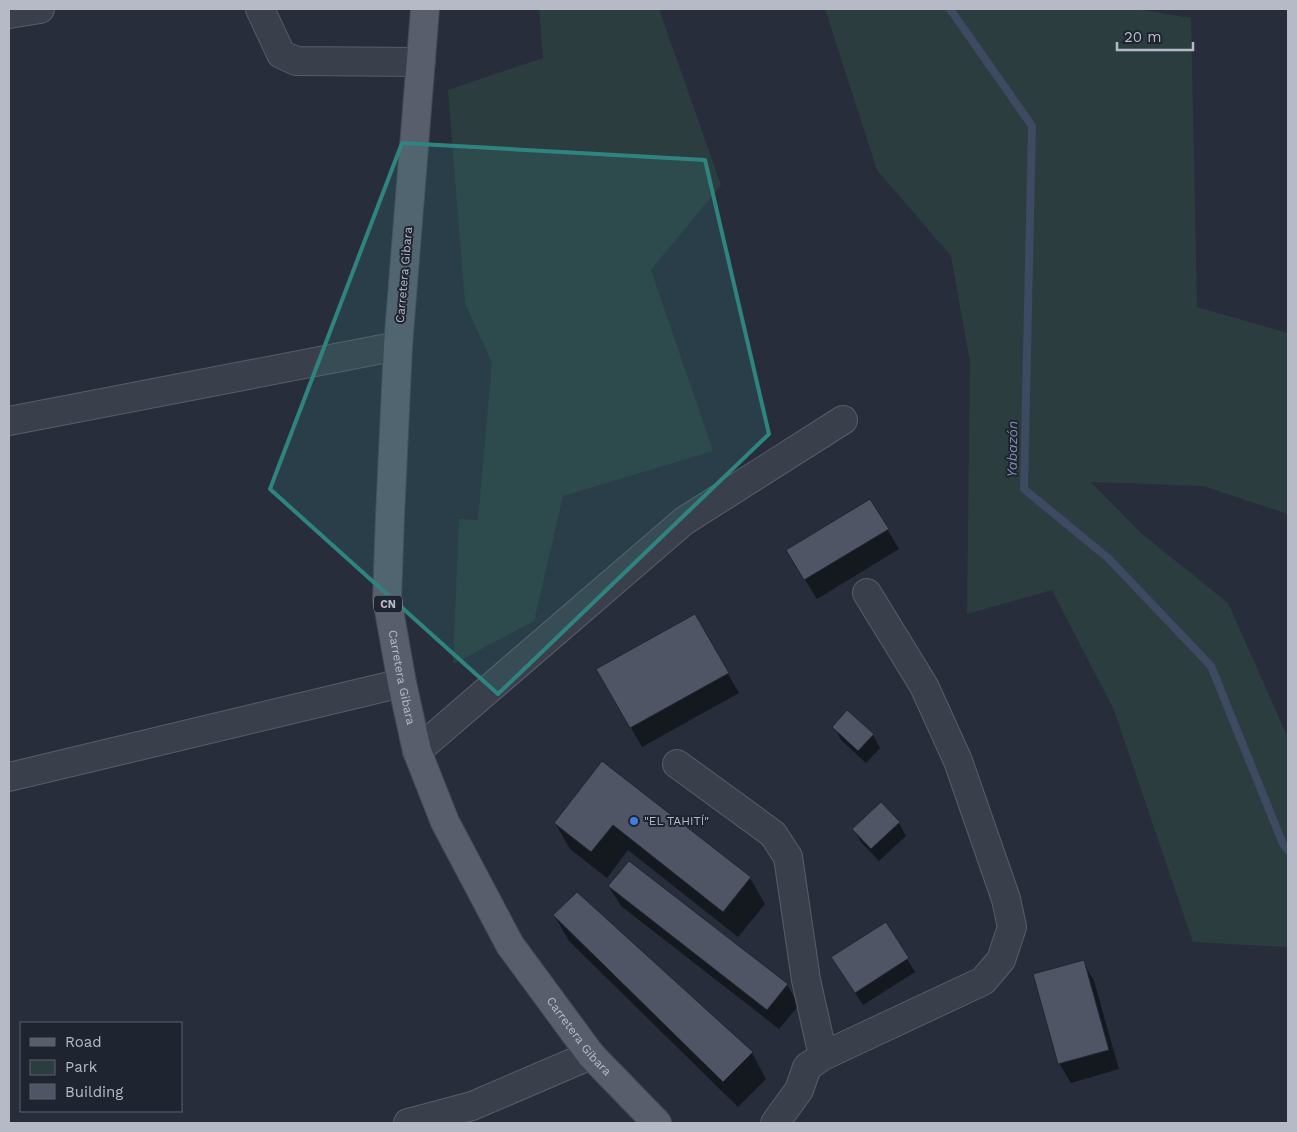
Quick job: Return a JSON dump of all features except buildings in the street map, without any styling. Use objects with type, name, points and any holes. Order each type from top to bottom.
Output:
[{"type":"main road","name":"Carretera Gibara","points":[[425,9],[398,346],[387,599],[402,683],[417,751],[445,822],[510,945],[591,1056],[657,1123]]},
{"type":"street","points":[[9,14],[40,9]]},
{"type":"street","points":[[260,9],[281,54],[296,61],[421,62]]},
{"type":"street","points":[[9,421],[398,346]]},
{"type":"street","points":[[417,751],[684,521],[843,420]]},
{"type":"street","points":[[775,1123],[799,1090],[807,1067],[823,1056],[983,981],[1001,960],[1012,927],[1006,899],[958,761],[924,686],[867,593]]},
{"type":"street","points":[[9,777],[402,683]]},
{"type":"street","points":[[677,764],[773,834],[788,856],[806,980],[823,1056]]},
{"type":"street","points":[[408,1123],[472,1106],[591,1056]]},
{"type":"highlighted area","points":[[402,143],[705,160],[769,434],[498,694],[270,489]]},
{"type":"green space","points":[[539,9],[659,9],[721,185],[651,270],[713,451],[563,496],[534,621],[453,664],[459,519],[478,520],[492,363],[465,303],[448,90],[543,58]]},
{"type":"green space","points":[[825,9],[1136,9],[1191,18],[1197,307],[1288,333],[1288,514],[1203,486],[1091,482],[1142,534],[1228,603],[1288,738],[1288,947],[1193,942],[1114,710],[1052,590],[967,614],[970,362],[951,256],[877,170]]},
{"type":"waterway","name":"Yabazón","points":[[950,9],[1032,126],[1024,489],[1108,558],[1211,666],[1283,844],[1288,850]]},
{"type":"place","name":"\"EL TAHITÍ\"","points":[[634,821]]}]
